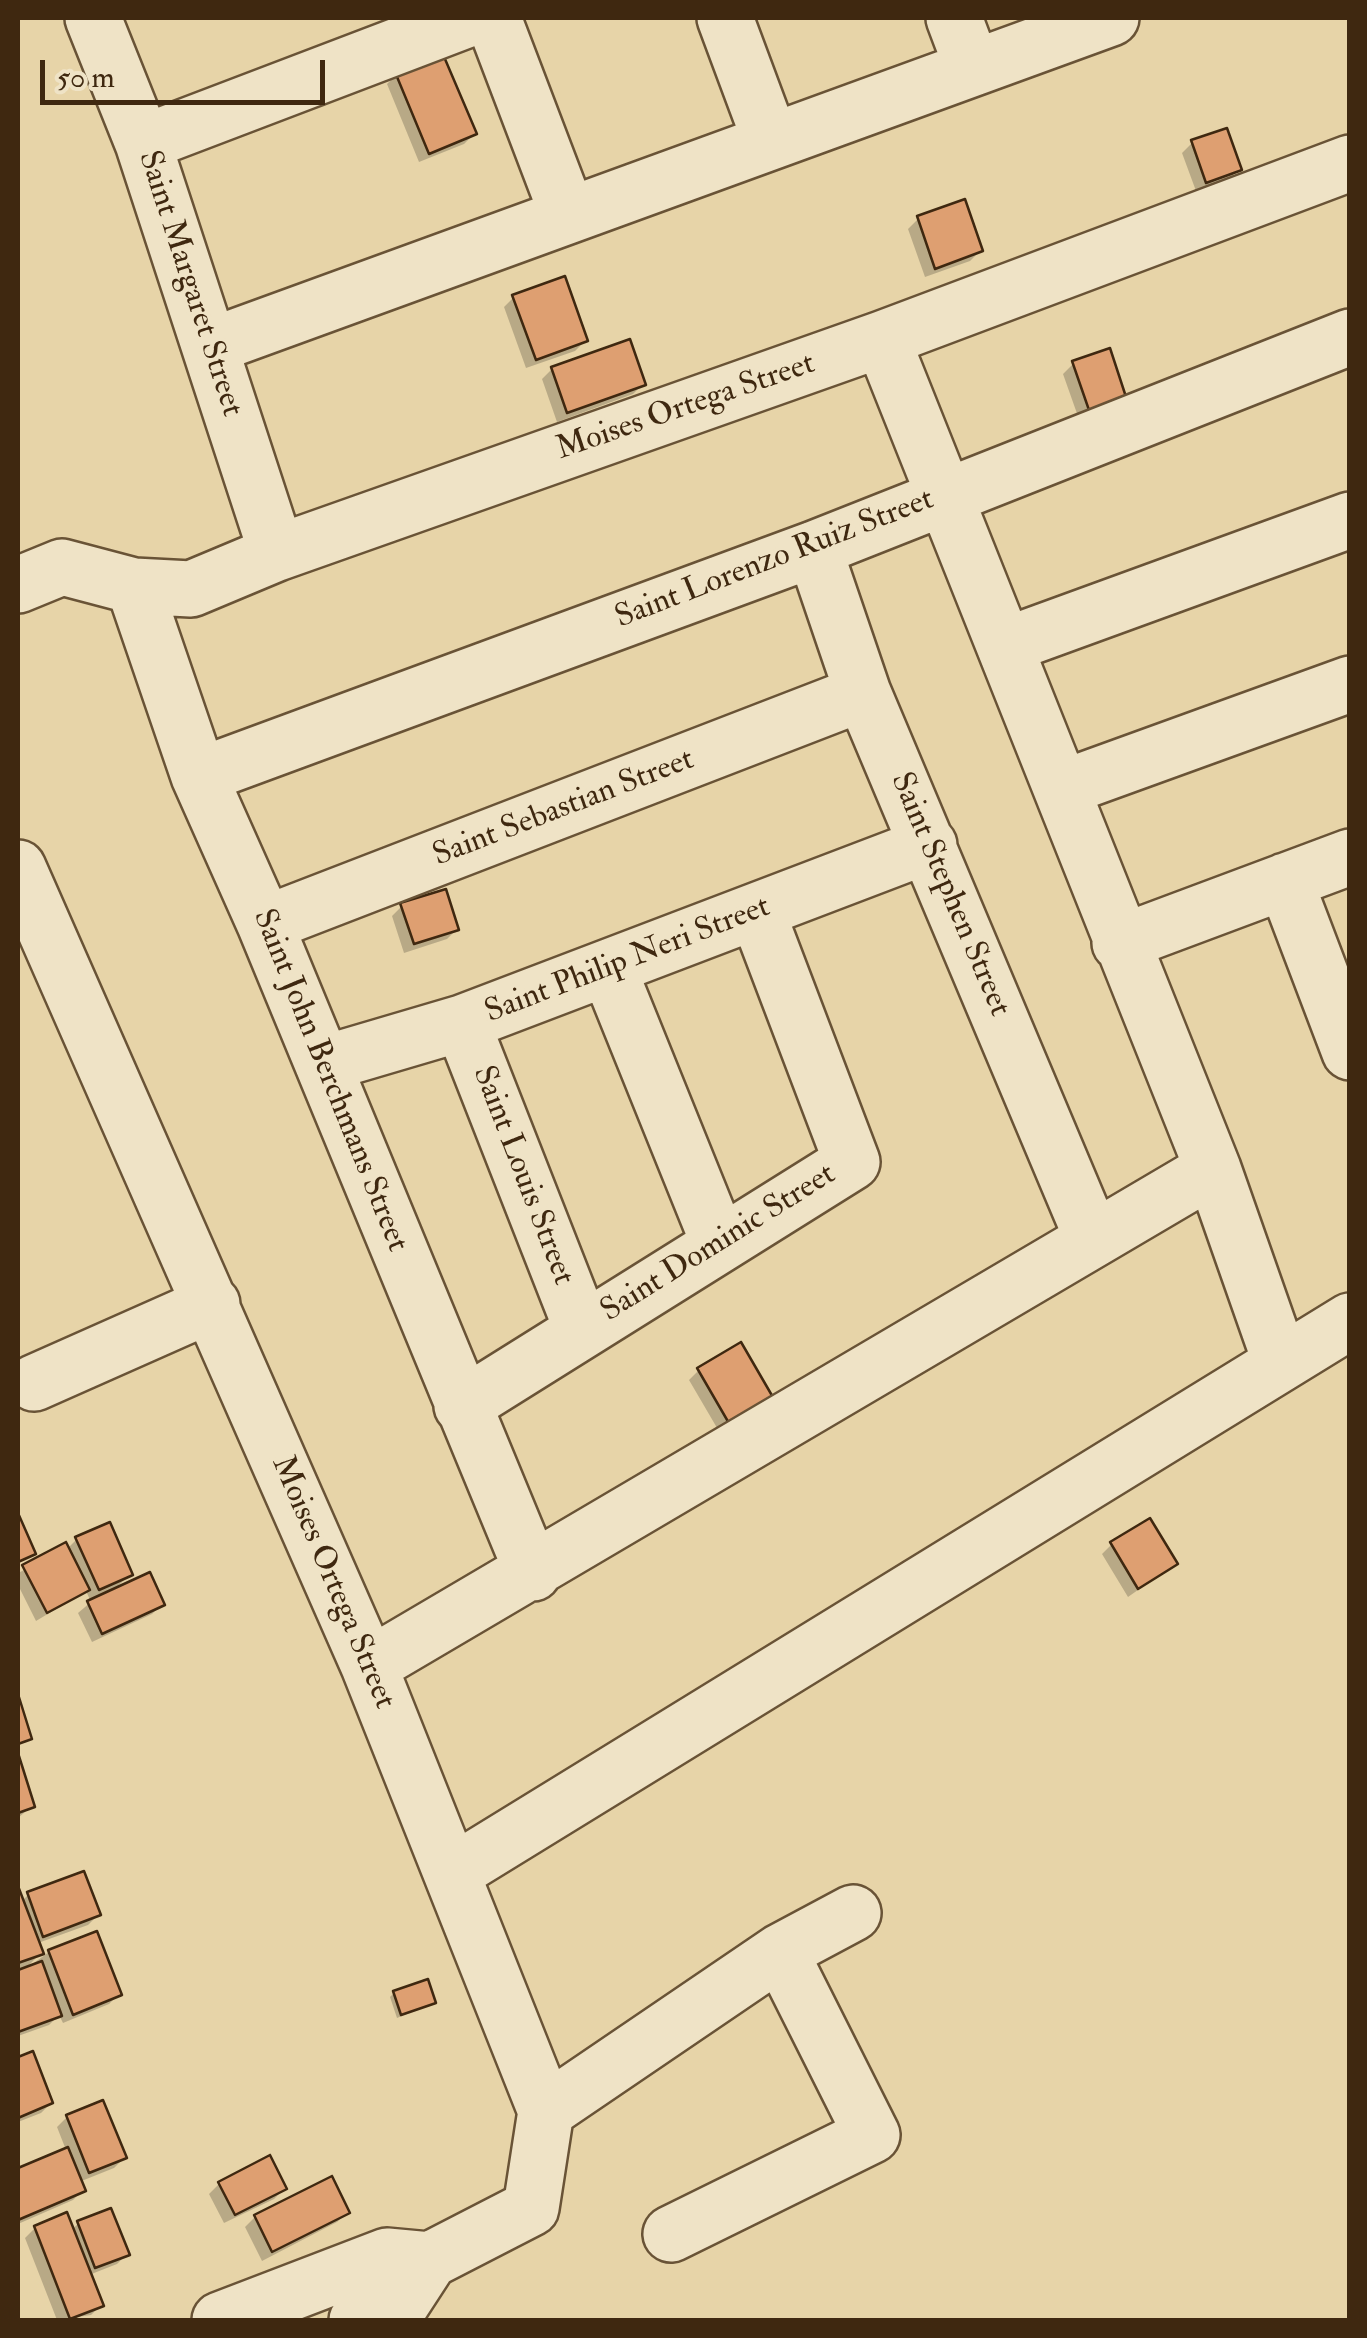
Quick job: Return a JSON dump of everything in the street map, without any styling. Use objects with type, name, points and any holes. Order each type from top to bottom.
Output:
[{"type":"street","name":"Saint Margaret Street","points":[[93,18],[143,143],[277,553]]},
{"type":"street","points":[[143,143],[471,18]]},
{"type":"street","points":[[493,18],[568,215]]},
{"type":"street","points":[[725,18],[770,139]]},
{"type":"street","points":[[211,346],[770,139],[963,42],[1112,18]]},
{"type":"street","name":"Moises Ortega Street","points":[[18,585],[62,567],[134,586],[192,588],[277,553],[882,339],[1350,163]]},
{"type":"street","name":"Saint Lorenzo Ruiz Street","points":[[198,776],[814,548],[1350,338]]},
{"type":"street","points":[[882,339],[1213,1170],[1280,1360]]},
{"type":"street","points":[[1007,645],[1350,520]]},
{"type":"street","name":"Saint Stephen Street","points":[[814,548],[863,694],[1092,1238]]},
{"type":"street","name":"Saint John Berchmans Street","points":[[134,586],[198,776],[265,924],[533,1572]]},
{"type":"street","points":[[1062,788],[1350,684]]},
{"type":"street","name":"Saint Sebastian Street","points":[[265,924],[863,694]]},
{"type":"street","name":"Saint Philip Neri Street","points":[[323,1064],[462,1023],[929,845]]},
{"type":"street","points":[[1120,943],[1350,857]]},
{"type":"street","name":"Moises Ortega Street","points":[[18,868],[369,1666],[546,2111],[532,2208],[430,2260]]},
{"type":"street","points":[[1285,881],[1350,1052]]},
{"type":"street","name":"Saint Dominic Street","points":[[462,1406],[852,1162],[757,912]]},
{"type":"street","points":[[608,968],[719,1242]]},
{"type":"street","name":"Saint Louis Street","points":[[462,1023],[582,1329]]},
{"type":"street","points":[[369,1666],[1213,1170]]},
{"type":"street","points":[[34,1383],[212,1304]]},
{"type":"street","points":[[452,1873],[1280,1360],[1350,1321]]},
{"type":"street","points":[[546,2111],[780,1952],[854,1913]]},
{"type":"street","points":[[672,2234],[872,2135],[780,1952]]},
{"type":"street","points":[[220,2320],[387,2256],[430,2260],[402,2303],[358,2320]]},
{"type":"building","points":[[442,52],[477,134],[429,154],[395,72]]},
{"type":"building","points":[[1227,128],[1242,170],[1206,183],[1191,140]]},
{"type":"building","points":[[965,199],[983,251],[935,269],[917,216]]},
{"type":"building","points":[[565,276],[588,341],[536,360],[512,295]]},
{"type":"building","points":[[630,339],[646,385],[567,413],[551,367]]},
{"type":"building","points":[[1110,348],[1127,400],[1090,413],[1072,361]]},
{"type":"building","points":[[446,889],[459,930],[414,944],[400,903]]},
{"type":"building","points":[[741,1342],[774,1399],[730,1425],[697,1368]]},
{"type":"building","points":[[18,1513],[36,1554],[18,1562]]},
{"type":"building","points":[[1150,1518],[1178,1564],[1138,1589],[1110,1542]]},
{"type":"building","points":[[110,1522],[133,1575],[99,1590],[75,1537]]},
{"type":"building","points":[[66,1542],[90,1590],[47,1613],[22,1565]]},
{"type":"building","points":[[150,1572],[165,1605],[102,1634],[87,1601]]},
{"type":"building","points":[[18,1694],[32,1739],[18,1744]]},
{"type":"building","points":[[18,1753],[35,1807],[18,1813]]},
{"type":"building","points":[[84,1871],[101,1915],[43,1937],[27,1892]]},
{"type":"building","points":[[18,1886],[44,1954],[18,1963]]},
{"type":"building","points":[[97,1931],[122,1995],[73,2015],[48,1950]]},
{"type":"building","points":[[42,1961],[62,2016],[18,2032],[18,1970]]},
{"type":"building","points":[[428,1979],[436,2003],[401,2015],[393,1991]]},
{"type":"building","points":[[33,2051],[53,2103],[18,2118],[18,2057]]},
{"type":"building","points":[[103,2100],[127,2158],[89,2173],[66,2115]]},
{"type":"building","points":[[68,2147],[86,2191],[18,2220],[18,2168]]},
{"type":"building","points":[[270,2155],[287,2189],[235,2215],[218,2182]]},
{"type":"building","points":[[332,2176],[350,2213],[272,2252],[254,2215]]},
{"type":"building","points":[[111,2208],[130,2255],[95,2268],[77,2221]]},
{"type":"building","points":[[67,2212],[104,2306],[70,2319],[34,2226]]}]
